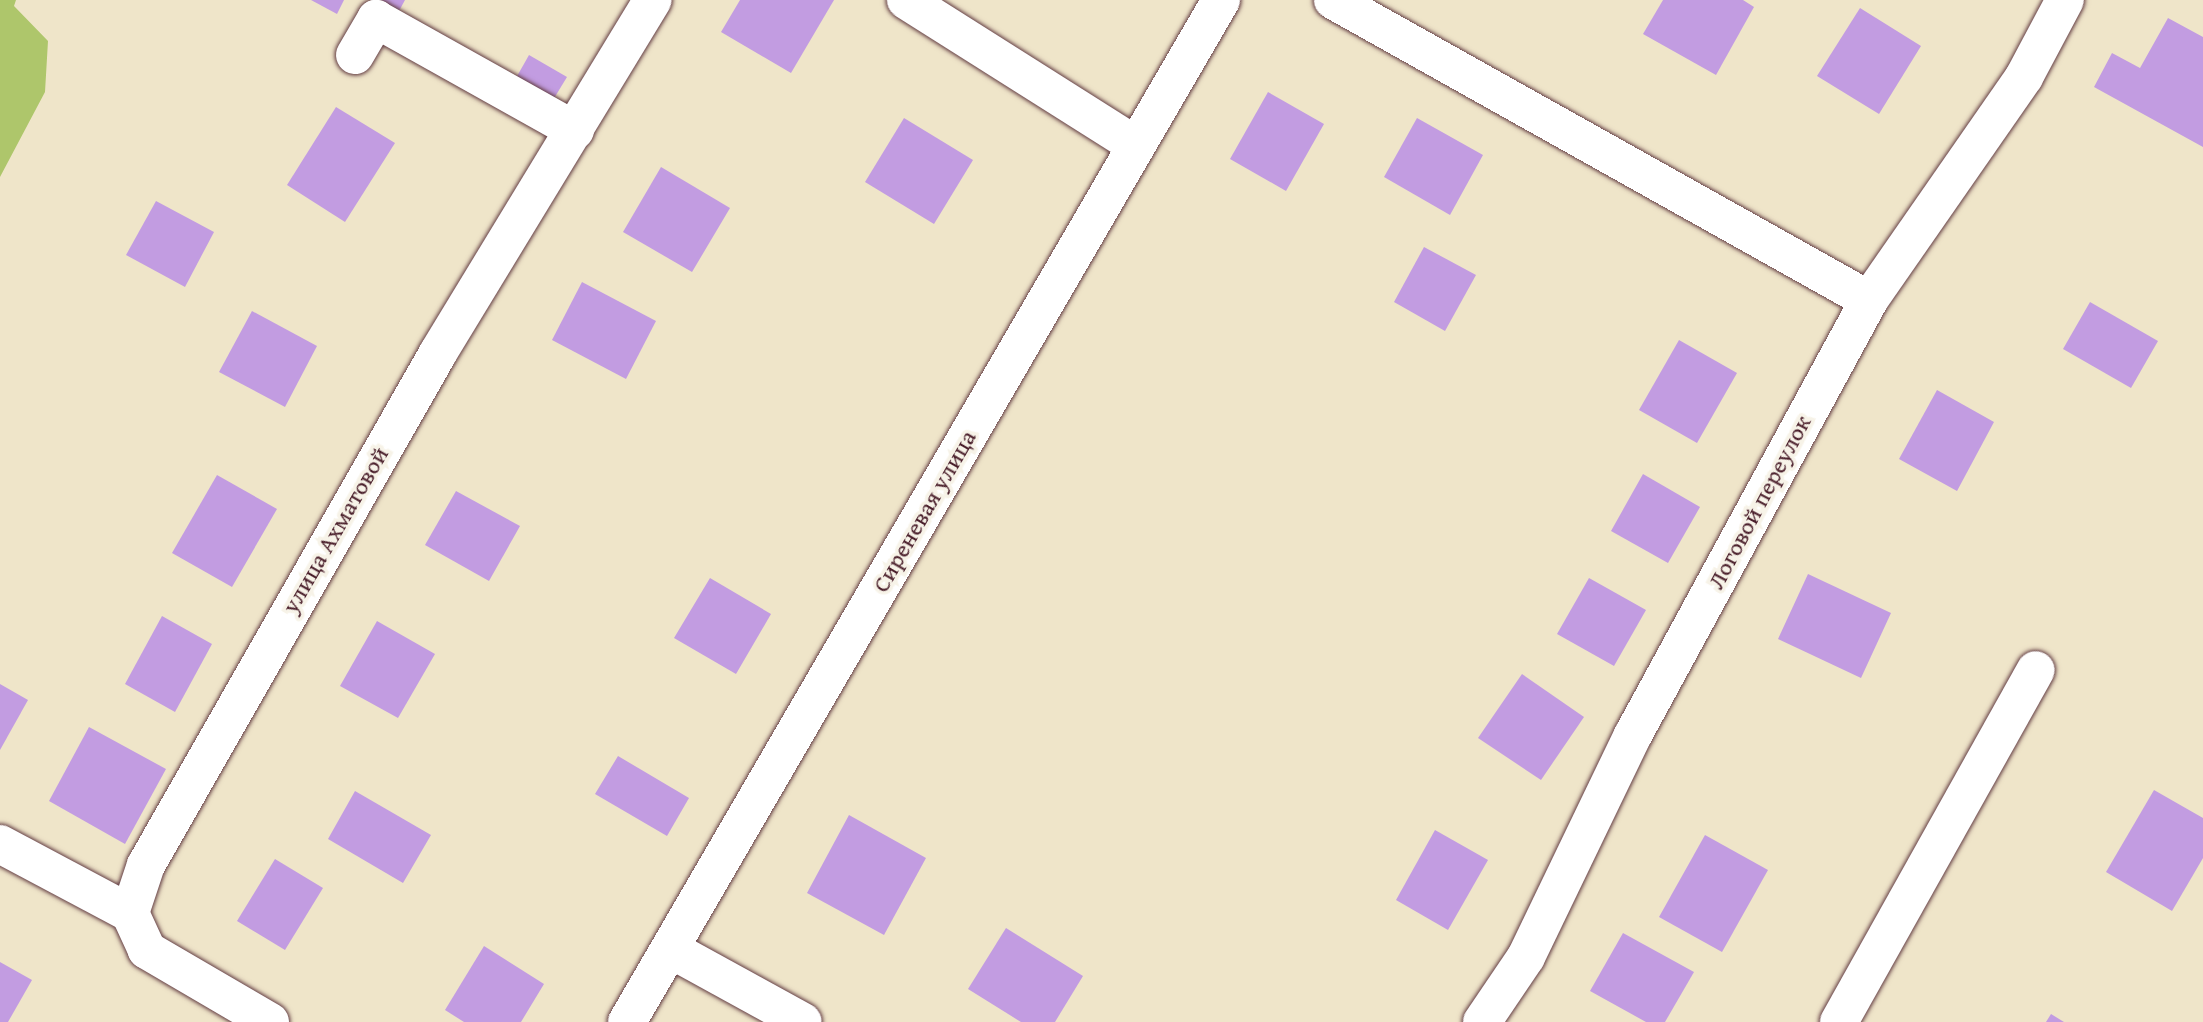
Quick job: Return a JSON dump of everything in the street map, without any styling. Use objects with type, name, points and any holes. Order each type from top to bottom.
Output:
[{"type":"street","name":"улица Ахматовой","points":[[130,914],[146,865],[328,541],[653,0]]},
{"type":"street","points":[[906,0],[1135,145]]},
{"type":"street","name":"Сиреневая улица","points":[[627,1022],[672,950],[1221,0]]},
{"type":"street","points":[[1333,0],[1869,300]]},
{"type":"street","name":"Логовой переулок","points":[[1482,1022],[1526,957],[1633,735],[1869,300],[2024,77],[2065,0]]},
{"type":"street","points":[[355,55],[376,19],[575,130]]},
{"type":"street","points":[[1839,1022],[2036,670]]},
{"type":"street","points":[[0,844],[130,914],[147,950],[270,1022]]},
{"type":"street","points":[[672,950],[803,1022]]},
{"type":"green space","points":[[0,0],[16,0],[14,6],[48,41],[45,92],[0,177]]},
{"type":"building","points":[[311,0],[344,0],[337,14]]},
{"type":"building","points":[[381,0],[405,0],[399,11]]},
{"type":"building","points":[[740,0],[834,0],[791,73],[721,32]]},
{"type":"building","points":[[1663,0],[1743,0],[1754,7],[1716,75],[1643,34]]},
{"type":"building","points":[[1860,8],[1921,46],[1879,114],[1817,76]]},
{"type":"building","points":[[2168,18],[2203,37],[2203,147],[2094,87],[2112,53],[2140,68]]},
{"type":"building","points":[[529,55],[567,77],[553,100],[516,78]]},
{"type":"building","points":[[1268,92],[1324,124],[1286,191],[1230,159]]},
{"type":"building","points":[[336,107],[395,143],[345,222],[287,185]]},
{"type":"building","points":[[904,118],[973,160],[934,224],[865,182]]},
{"type":"building","points":[[1417,118],[1483,155],[1450,215],[1384,177]]},
{"type":"building","points":[[661,167],[730,208],[692,272],[623,232]]},
{"type":"building","points":[[156,201],[214,232],[185,287],[126,255]]},
{"type":"building","points":[[1424,247],[1476,275],[1445,331],[1394,302]]},
{"type":"building","points":[[582,282],[656,321],[626,379],[552,340]]},
{"type":"building","points":[[2090,302],[2158,341],[2131,388],[2063,349]]},
{"type":"building","points":[[252,311],[317,346],[285,407],[219,372]]},
{"type":"building","points":[[1679,340],[1737,373],[1697,443],[1639,410]]},
{"type":"building","points":[[1937,390],[1994,422],[1957,491],[1899,459]]},
{"type":"building","points":[[1643,474],[1700,507],[1668,563],[1611,531]]},
{"type":"building","points":[[217,475],[277,509],[232,587],[172,553]]},
{"type":"building","points":[[456,491],[520,526],[489,581],[425,545]]},
{"type":"building","points":[[1808,574],[1891,613],[1861,678],[1778,639]]},
{"type":"building","points":[[710,578],[771,614],[736,674],[674,638]]},
{"type":"building","points":[[1589,578],[1646,610],[1614,666],[1557,634]]},
{"type":"building","points":[[162,616],[212,644],[175,712],[125,684]]},
{"type":"building","points":[[377,621],[435,654],[398,718],[340,686]]},
{"type":"building","points":[[1522,674],[1584,717],[1541,780],[1478,738]]},
{"type":"building","points":[[0,684],[28,700],[0,750]]},
{"type":"building","points":[[89,727],[166,769],[125,844],[49,801]]},
{"type":"building","points":[[618,756],[689,798],[667,836],[595,794]]},
{"type":"building","points":[[2154,790],[2203,818],[2203,858],[2172,911],[2106,872]]},
{"type":"building","points":[[355,791],[431,835],[403,883],[328,839]]},
{"type":"building","points":[[849,815],[926,858],[884,935],[807,893]]},
{"type":"building","points":[[1435,830],[1488,860],[1448,930],[1396,900]]},
{"type":"building","points":[[1705,835],[1768,870],[1722,952],[1659,917]]},
{"type":"building","points":[[275,859],[323,888],[285,950],[237,921]]},
{"type":"building","points":[[1006,928],[1083,976],[1055,1022],[1021,1022],[968,989]]},
{"type":"building","points":[[1623,933],[1694,972],[1665,1022],[1646,1022],[1590,991]]},
{"type":"building","points":[[484,946],[544,984],[521,1022],[464,1022],[445,1010]]},
{"type":"building","points":[[0,962],[32,980],[8,1022],[0,1022]]},
{"type":"building","points":[[2051,1014],[2064,1022],[2046,1022]]}]
